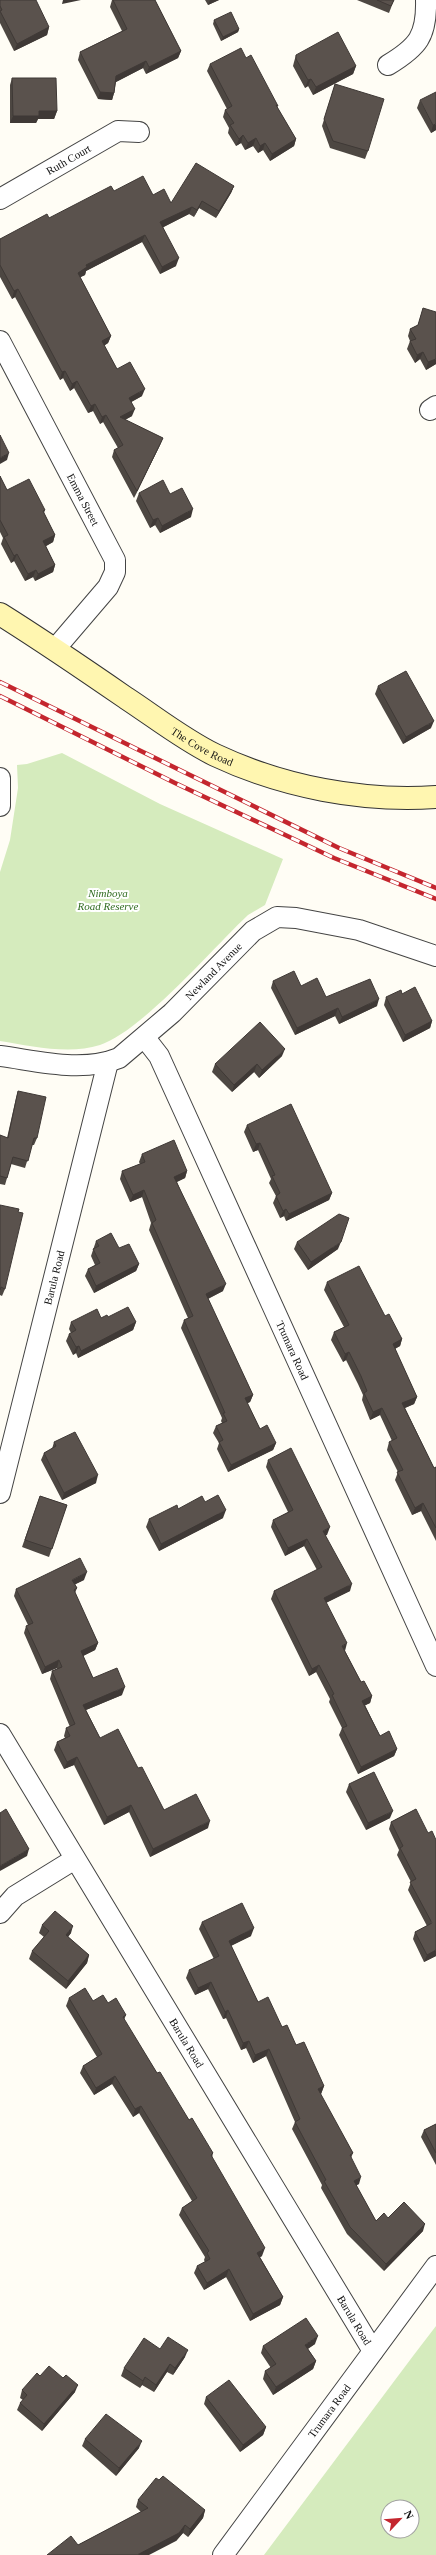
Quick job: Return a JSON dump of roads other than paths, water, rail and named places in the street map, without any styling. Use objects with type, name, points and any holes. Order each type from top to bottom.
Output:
[{"type":"street","points":[[388,65],[410,52],[423,33],[426,0]]},
{"type":"street","name":"Ruth Court","points":[[0,199],[118,130],[139,132]]},
{"type":"street","name":"Emma Street","points":[[0,341],[115,560],[115,572],[108,587],[55,649]]},
{"type":"street","name":"The Cove Road","points":[[0,614],[55,649],[179,734],[215,755],[280,778],[325,790],[377,797],[436,798]]},
{"type":"street","points":[[0,778],[0,806]]},
{"type":"street","name":"Newland Avenue","points":[[0,1056],[67,1065],[108,1062],[119,1058],[145,1038],[253,931],[277,917],[296,918],[359,930],[436,956]]},
{"type":"street","name":"Trumara Road","points":[[145,1038],[159,1056],[436,1666]]},
{"type":"street","name":"Barula Road","points":[[0,1493],[108,1062]]},
{"type":"street","name":"Barula Road","points":[[0,1734],[373,2351]]},
{"type":"street","points":[[0,1913],[15,1896],[75,1859]]},
{"type":"street","name":"Trumara Road","points":[[222,2555],[436,2266]]},
{"type":"railway","points":[[0,682],[339,848],[436,888]]},
{"type":"railway","points":[[0,696],[175,783],[334,858],[436,899]]},
{"type":"park label","name":"Nimboya Road Reserve","points":[[108,899]]}]
